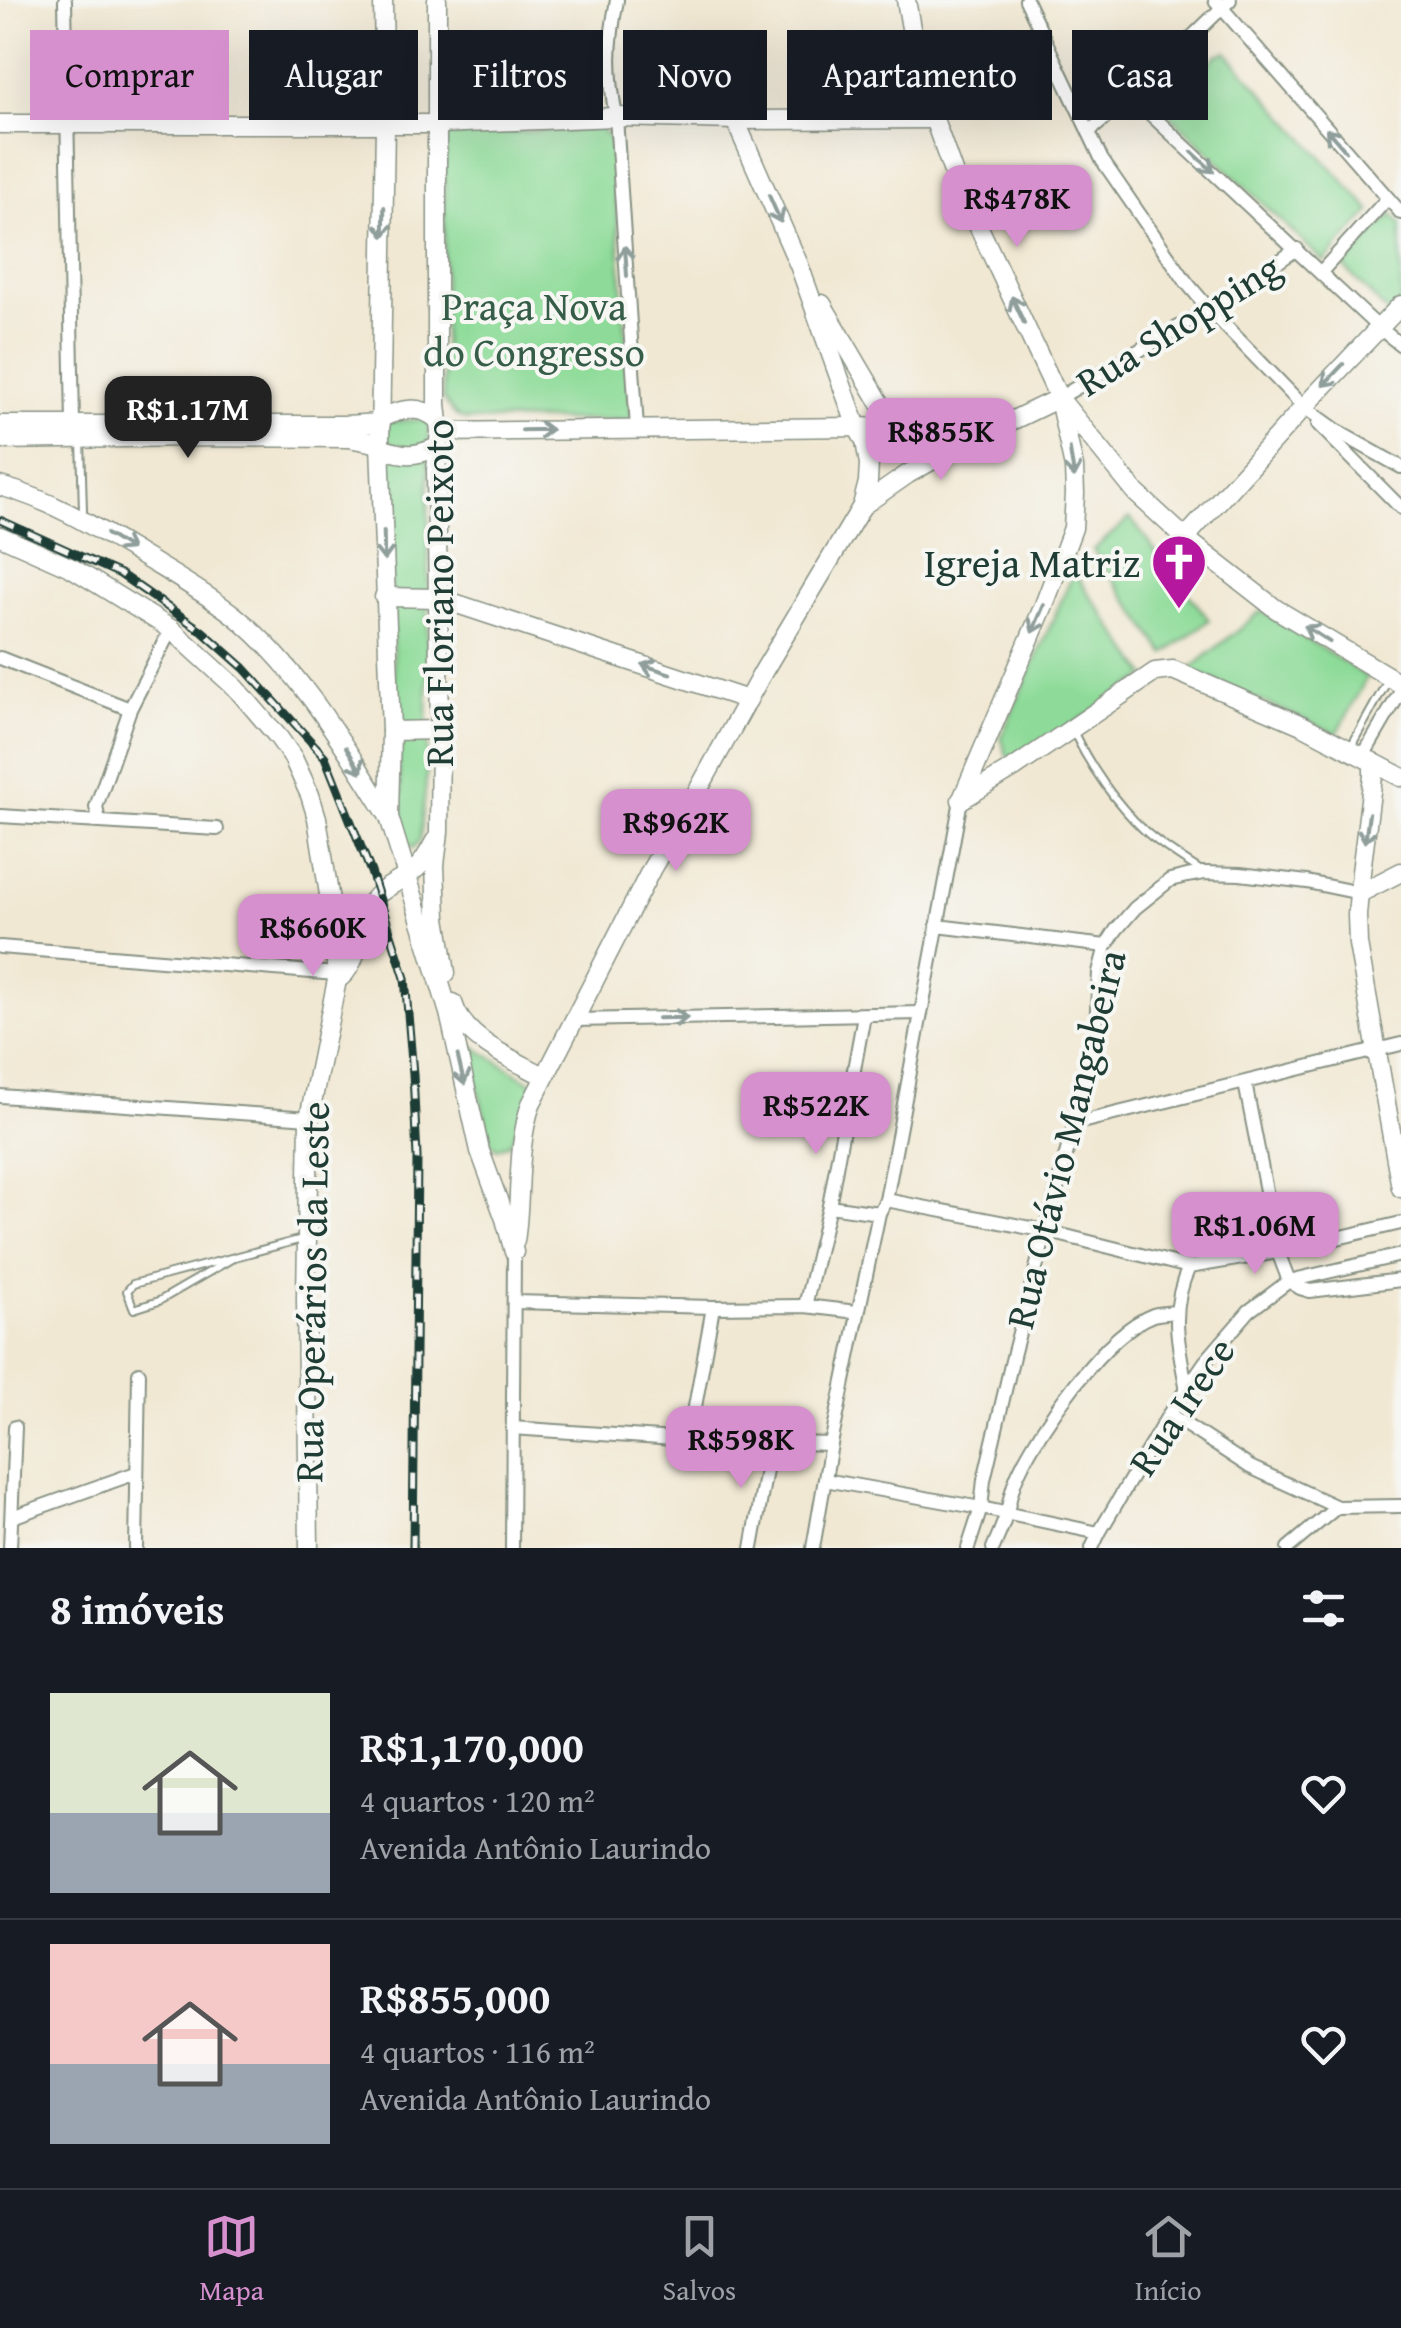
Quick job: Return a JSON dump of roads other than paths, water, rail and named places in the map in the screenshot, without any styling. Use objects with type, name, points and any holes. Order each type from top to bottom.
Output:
[{"type":"street","points":[[66,0],[66,124],[77,431]]},
{"type":"street","name":"Rua Floriano Peixoto","points":[[384,0],[380,446],[391,731],[389,816],[449,1013],[480,1151],[514,1252]]},
{"type":"street","name":"Rua Floriano Peixoto","points":[[437,0],[438,918],[456,1013],[468,1030],[540,1074],[542,1079]]},
{"type":"street","points":[[617,0],[609,76],[616,117],[637,428]]},
{"type":"street","points":[[906,0],[911,30]]},
{"type":"street","points":[[1026,0],[1102,160],[1187,282],[1401,508]]},
{"type":"street","points":[[1196,30],[1222,3],[1401,213]]},
{"type":"street","points":[[1052,66],[1057,66]]},
{"type":"street","points":[[0,124],[438,124],[623,117]]},
{"type":"street","points":[[512,1548],[514,1252],[524,1122],[542,1079],[652,868],[862,506],[868,482],[865,440],[856,427],[799,265],[735,120]]},
{"type":"street","points":[[813,1548],[857,1312],[879,1214],[886,1200],[962,800],[1073,528],[1076,494],[1059,398],[953,172],[934,120]]},
{"type":"street","points":[[1089,132],[1103,120]]},
{"type":"street","points":[[1157,120],[1378,327],[1401,344]]},
{"type":"street","points":[[1322,272],[1387,199]]},
{"type":"street","name":"Rua Shopping","points":[[1059,398],[1209,309],[1297,250]]},
{"type":"street","points":[[799,265],[885,411],[910,430]]},
{"type":"street","points":[[1185,538],[1401,305]]},
{"type":"street","points":[[0,425],[77,431],[348,438],[397,454],[418,455],[438,433],[637,428],[955,428],[1007,423],[1059,398]]},
{"type":"street","points":[[1059,398],[1136,493],[1185,538],[1276,609],[1397,684],[1362,756],[1372,792],[1358,944],[1401,1188]]},
{"type":"street","points":[[1304,407],[1401,467]]},
{"type":"street","points":[[0,440],[77,431],[345,425],[381,420],[406,409],[433,415],[438,433]]},
{"type":"street","points":[[862,506],[908,474],[997,424]]},
{"type":"street","points":[[0,486],[60,507],[207,594],[259,639],[328,720],[389,816]]},
{"type":"street","name":"Rua Operários da Leste","points":[[0,536],[72,568],[171,629],[236,689],[280,738],[310,795],[333,920],[336,977],[309,1118],[309,1548]]},
{"type":"street","points":[[384,597],[438,598],[748,700]]},
{"type":"street","points":[[99,820],[96,807],[130,709],[171,629]]},
{"type":"street","points":[[0,658],[130,709]]},
{"type":"street","points":[[962,800],[1155,672],[1173,670],[1304,726],[1401,777]]},
{"type":"street","points":[[391,731],[440,730]]},
{"type":"street","points":[[988,737],[995,754],[1014,768]]},
{"type":"street","points":[[0,816],[217,829]]},
{"type":"street","points":[[0,947],[343,976],[352,963],[369,905],[420,865],[439,832]]},
{"type":"street","points":[[1360,893],[1401,872]]},
{"type":"street","name":"Rua Otávio Mangabeira","points":[[968,1548],[981,1508],[1014,1352],[1087,1075],[1096,1028],[1099,972],[1106,946],[1135,908],[1170,880],[1204,873],[1240,874],[1360,893]]},
{"type":"street","points":[[937,926],[1106,946]]},
{"type":"street","points":[[575,1020],[920,1013]]},
{"type":"street","points":[[805,1306],[829,1206],[864,1015]]},
{"type":"street","points":[[1073,1124],[1401,1044]]},
{"type":"street","points":[[1245,1083],[1278,1252],[1289,1281],[1310,1291],[1401,1280]]},
{"type":"street","points":[[0,1096],[309,1118]]},
{"type":"street","points":[[493,1187],[522,1155]]},
{"type":"street","points":[[886,1200],[1046,1231],[1189,1267],[1278,1252],[1401,1222]]},
{"type":"street","points":[[829,1206],[879,1214]]},
{"type":"street","points":[[1289,1281],[1401,1255]]},
{"type":"street","points":[[1187,1390],[1176,1302],[1189,1267]]},
{"type":"street","name":"Rua Irece","points":[[1092,1548],[1169,1414],[1222,1340],[1267,1295],[1289,1281]]},
{"type":"street","points":[[514,1302],[805,1306],[857,1312]]},
{"type":"street","points":[[689,1440],[712,1306]]},
{"type":"street","name":"Rua Otávio Mangabeira","points":[[993,1548],[1028,1454],[1082,1375],[1130,1328],[1154,1314],[1176,1312]]},
{"type":"street","points":[[136,1548],[138,1373]]},
{"type":"street","points":[[1169,1414],[1250,1468],[1336,1507],[1401,1506]]},
{"type":"street","points":[[10,1548],[15,1426]]},
{"type":"street","points":[[512,1428],[689,1440],[831,1444]]},
{"type":"street","points":[[752,1548],[771,1442]]},
{"type":"street","points":[[12,1517],[136,1472]]},
{"type":"street","points":[[825,1480],[1099,1533]]},
{"type":"street","points":[[1288,1548],[1336,1507]]},
{"type":"lane","points":[[77,431],[83,511],[80,518]]},
{"type":"lane","points":[[1072,729],[1083,752],[1126,812],[1146,832],[1204,873]]},
{"type":"lane","points":[[235,1257],[159,1301],[134,1309],[130,1302],[127,1291],[133,1284],[235,1257],[308,1238]]},
{"type":"railway","points":[[0,520],[120,574],[202,631],[244,668],[325,757],[371,872],[405,978],[417,1157],[413,1548]]},
{"type":"place","name":"Igreja Matriz","points":[[1179,611]]},
{"type":"park label","name":"Praça Nova do Congresso","points":[[534,328]]}]
